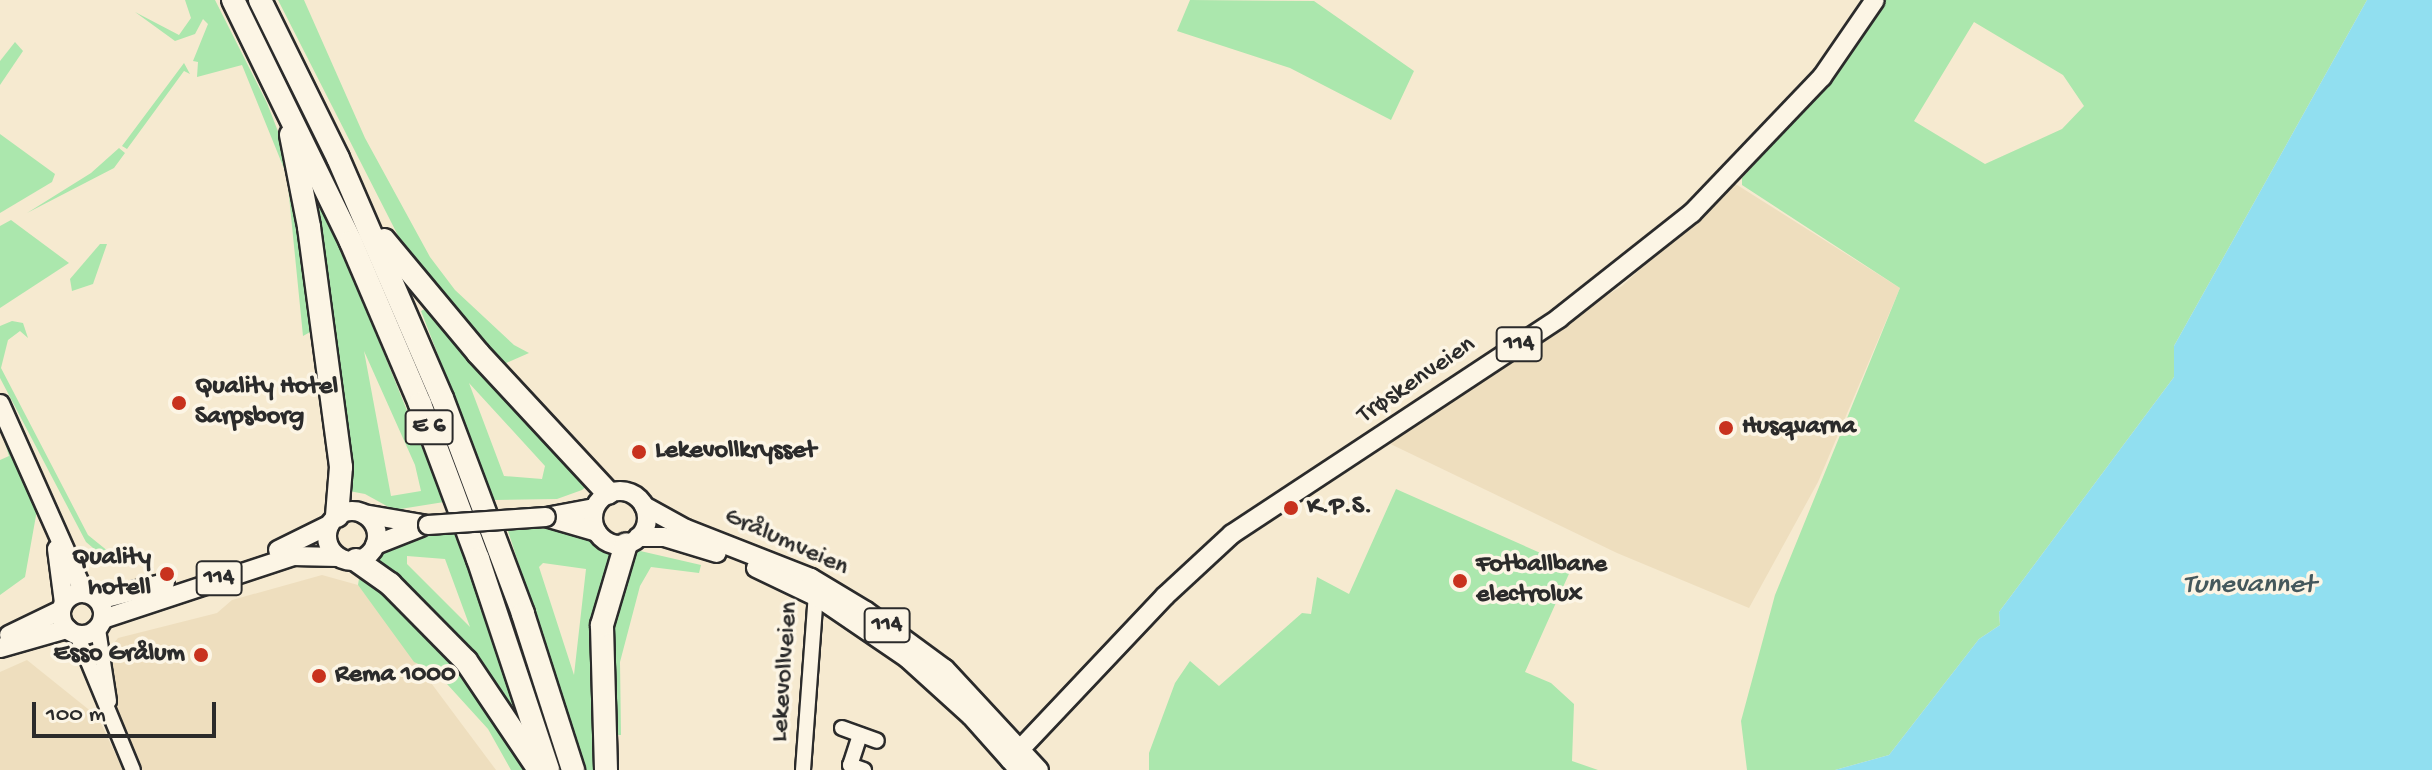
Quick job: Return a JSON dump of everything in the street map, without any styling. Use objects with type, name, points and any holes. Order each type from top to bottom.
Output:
[{"type":"highway","name":"E 6","points":[[233,0],[281,95],[420,404],[478,559],[548,770]]},
{"type":"highway","name":"E 6","points":[[260,0],[362,211],[480,495],[573,770]]},
{"type":"highway","name":"E 6","points":[[281,95],[304,198],[328,367],[342,482],[333,520]]},
{"type":"highway","name":"E 6","points":[[362,211],[601,500]]},
{"type":"highway","points":[[606,770],[602,625],[632,541]]},
{"type":"highway","points":[[347,558],[390,584],[474,670],[540,770]]},
{"type":"main road","name":"Trøskenveien","points":[[1017,760],[1165,596],[1232,534],[1559,318],[1681,222],[1822,77],[1875,0]]},
{"type":"main road","points":[[0,404],[96,610]]},
{"type":"main road","name":"114","points":[[0,640],[62,607],[96,610],[293,556],[347,558],[405,528],[546,517],[633,494],[644,506]]},
{"type":"main road","points":[[597,532],[601,500]]},
{"type":"main road","name":"Grålumveien","points":[[644,506],[686,529],[811,578],[945,669],[1017,760]]},
{"type":"main road","points":[[632,541],[646,523],[644,506]]},
{"type":"main road","name":"114","points":[[0,648],[72,632],[96,610],[291,546],[350,511],[405,528]]},
{"type":"main road","points":[[364,514],[374,524],[375,545]]},
{"type":"main road","points":[[51,515],[62,607],[72,632]]},
{"type":"main road","name":"114","points":[[546,517],[597,532],[607,542],[632,541]]},
{"type":"main road","points":[[333,520],[329,545],[347,558]]},
{"type":"main road","name":"Grålumveien","points":[[632,541],[690,544],[819,598],[907,658],[1017,760],[1039,770]]},
{"type":"street","name":"Lekevollveien","points":[[803,770],[819,598],[811,578]]},
{"type":"street","points":[[96,610],[109,705]]},
{"type":"street","points":[[72,632],[109,705],[133,770]]},
{"type":"street","points":[[842,728],[877,741]]},
{"type":"street","points":[[860,735],[850,765],[864,770]]},
{"type":"shaded area","points":[[1734,183],[1900,288],[1818,482],[1749,608],[1617,553],[1378,438],[1622,286]]},
{"type":"shaded area","points":[[322,575],[358,585],[496,770],[133,770],[109,705],[118,702],[107,652],[118,638],[217,613],[232,600]]},
{"type":"shaded area","points":[[27,660],[98,717],[123,770],[0,770],[0,672]]},
{"type":"green space","points":[[185,0],[215,0],[267,103],[289,160],[312,331],[303,336],[287,176],[242,65],[197,77],[198,62],[193,61],[208,24],[203,19],[195,34],[175,41],[135,12],[179,35],[191,18]]},
{"type":"green space","points":[[278,0],[304,0],[365,138],[430,257],[455,290],[514,345],[529,353],[504,364],[484,350],[413,265]]},
{"type":"green space","points":[[1190,0],[1314,1],[1414,71],[1391,120],[1290,68],[1177,31]]},
{"type":"green space","points":[[1875,0],[2367,0],[2174,346],[2174,377],[1999,612],[2000,625],[1979,639],[1889,755],[1835,770],[1747,770],[1741,721],[1775,595],[1900,288],[1742,185],[1742,178],[1828,83]],"holes":[[[1974,22],[2063,75],[2084,106],[2062,129],[1985,164],[1914,121]]]},
{"type":"green space","points":[[15,42],[23,51],[0,85],[0,61]]},
{"type":"green space","points":[[184,63],[190,74],[184,71],[127,149],[122,146]]},
{"type":"green space","points":[[0,134],[55,174],[52,182],[0,213]]},
{"type":"green space","points":[[119,148],[125,153],[114,168],[27,213],[91,173]]},
{"type":"green space","points":[[319,201],[355,282],[444,502],[394,510],[365,494],[349,491],[311,202]],"holes":[[[364,351],[415,465],[421,491],[391,496]]]},
{"type":"green space","points":[[11,220],[69,263],[0,308],[0,226]]},
{"type":"green space","points":[[100,244],[107,244],[93,284],[72,291],[70,279]]},
{"type":"green space","points":[[430,306],[588,485],[557,499],[494,500],[421,311]],"holes":[[[469,383],[545,466],[542,479],[504,476]]]},
{"type":"green space","points":[[12,321],[23,323],[28,338],[20,331],[8,340],[1,368],[88,535],[109,552],[105,558],[86,542],[0,378],[0,326]]},
{"type":"green space","points":[[0,428],[37,510],[25,577],[0,595],[0,460],[9,456]]},
{"type":"green space","points":[[1396,489],[1572,567],[1525,672],[1551,683],[1574,704],[1572,761],[1598,770],[1149,770],[1149,753],[1175,683],[1190,661],[1219,686],[1302,613],[1311,614],[1317,577],[1349,594]]},
{"type":"green space","points":[[507,528],[562,529],[613,551],[596,627],[602,770],[585,770]],"holes":[[[543,563],[586,569],[574,675],[539,567]]]},
{"type":"green space","points":[[456,531],[524,734],[375,561],[388,546],[405,538]],"holes":[[[407,556],[445,559],[470,627],[407,564]]]},
{"type":"green space","points":[[636,550],[701,565],[699,573],[651,567],[640,586],[620,662],[621,735],[610,735],[610,623]]},
{"type":"green space","points":[[360,572],[381,583],[463,668],[528,770],[511,770],[488,729],[437,673],[414,662],[358,585]]},
{"type":"water","name":"Tunevannet","points":[[2367,0],[2432,0],[2432,770],[1835,770],[1889,755],[1979,639],[2000,625],[1999,612],[2174,377],[2174,346]]},
{"type":"place","name":"Quality Hotel Sarpsborg","points":[[179,403]]},
{"type":"place","name":"Husqvarna","points":[[1726,428]]},
{"type":"place","name":"Lekevollkrysset","points":[[639,452]]},
{"type":"place","name":"K.P.S.","points":[[1291,508]]},
{"type":"place","name":"Quality hotell","points":[[167,574]]},
{"type":"place","name":"Fotballbane electrolux","points":[[1460,581]]},
{"type":"place","name":"Esso Grålum","points":[[201,655]]},
{"type":"place","name":"Rema 1000","points":[[319,676]]}]
